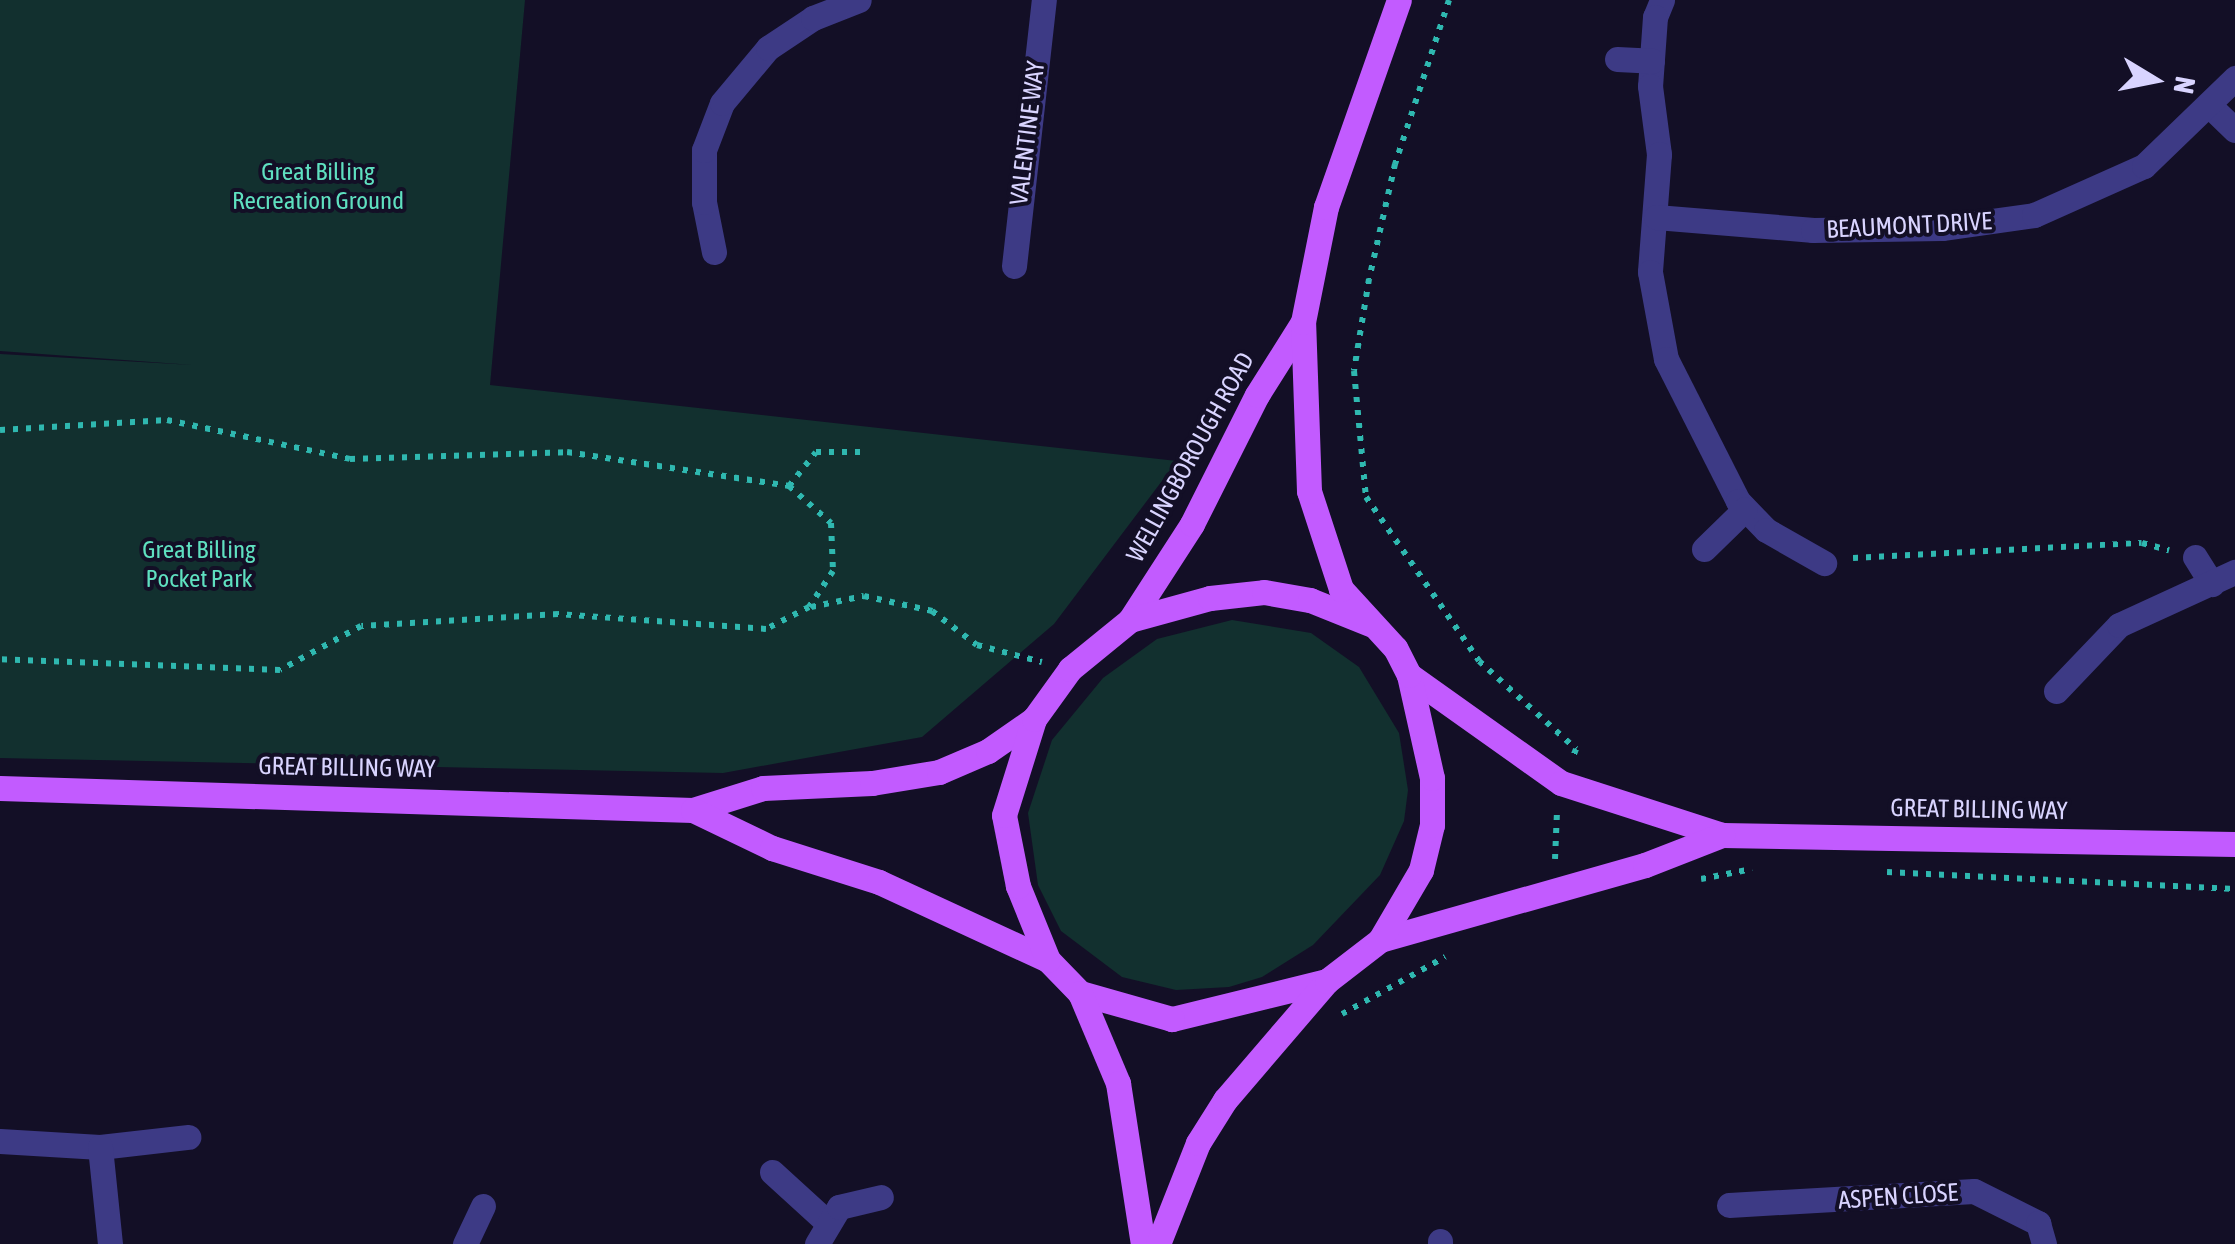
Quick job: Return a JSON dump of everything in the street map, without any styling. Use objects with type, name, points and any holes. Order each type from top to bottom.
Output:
[{"type":"main road","name":"WELLINGBOROUGH ROAD","points":[[1398,0],[1326,207],[1303,322],[1309,490],[1341,588],[1410,674]]},
{"type":"main road","name":"WELLINGBOROUGH ROAD","points":[[1130,620],[1192,524],[1257,395],[1303,322]]},
{"type":"main road","points":[[1143,1244],[1118,1083],[1080,993],[1048,960],[1018,886],[1004,815],[1034,719],[1070,669],[1130,620],[1210,598],[1264,592],[1310,600],[1374,626]]},
{"type":"main road","points":[[1158,1244],[1198,1143],[1225,1100],[1327,982],[1380,940],[1421,870],[1432,825],[1432,778],[1410,674]]},
{"type":"main road","name":"GREAT BILLING WAY","points":[[1410,674],[1562,784],[1722,835],[2235,844]]},
{"type":"main road","name":"GREAT BILLING WAY","points":[[0,788],[693,810],[763,788],[872,783],[939,772],[988,751],[1034,719]]},
{"type":"main road","name":"GREAT BILLING WAY","points":[[693,810],[772,848],[880,882],[1048,960]]},
{"type":"main road","name":"GREAT BILLING WAY","points":[[1380,940],[1645,865],[1722,835]]},
{"type":"main road","points":[[1080,993],[1172,1018],[1327,982]]},
{"type":"street","points":[[714,252],[704,150],[722,103],[768,48],[813,18],[860,0]]},
{"type":"street","name":"VALENTINE WAY","points":[[1014,266],[1044,0]]},
{"type":"street","points":[[1662,0],[1652,60],[1656,217],[1650,272],[1666,359],[1745,509],[1766,530],[1824,563]]},
{"type":"street","points":[[1617,59],[1652,60]]},
{"type":"street","name":"BEAUMONT DRIVE","points":[[1656,217],[1813,230],[1942,228],[2034,215],[2144,166],[2211,107],[2235,78]]},
{"type":"street","points":[[2211,107],[2235,130]]},
{"type":"street","points":[[1704,550],[1745,509]]},
{"type":"street","points":[[2056,690],[2119,625],[2166,608],[2224,578],[2195,557]]},
{"type":"street","points":[[0,1141],[100,1147],[188,1138]]},
{"type":"street","points":[[100,1147],[110,1244]]},
{"type":"street","points":[[772,1172],[822,1233],[839,1208],[882,1197]]},
{"type":"street","name":"ASPEN CLOSE","points":[[1729,1205],[1974,1191],[2038,1223],[2044,1244]]},
{"type":"street","points":[[464,1244],[483,1206]]},
{"type":"path","points":[[1449,0],[1395,164],[1369,279],[1354,371],[1356,434],[1366,497],[1479,661],[1576,749],[1567,770]]},
{"type":"path","points":[[0,430],[167,420],[350,459],[567,452],[790,486],[831,523],[833,570],[809,608]]},
{"type":"path","points":[[790,486],[816,452],[866,452]]},
{"type":"path","points":[[1824,563],[1877,554],[2142,543],[2195,557]]},
{"type":"path","points":[[0,659],[280,670],[361,626],[558,614],[766,628],[809,608],[864,596],[932,611],[977,646],[1070,669]]},
{"type":"path","points":[[1555,861],[1557,810]]},
{"type":"path","points":[[1875,867],[2235,889]]},
{"type":"path","points":[[1697,880],[1760,868]]},
{"type":"path","points":[[1329,1024],[1455,952]]},
{"type":"green space","name":"Great Billing Pocket Park","points":[[0,0],[525,0],[490,385],[1177,461],[1054,624],[922,737],[723,773],[0,758],[0,354],[193,365],[0,351]]},
{"type":"green space","points":[[1232,620],[1311,633],[1359,667],[1399,733],[1408,790],[1404,821],[1380,875],[1313,945],[1262,977],[1229,987],[1176,990],[1122,977],[1061,931],[1038,885],[1028,813],[1052,740],[1103,678],[1157,639]]},
{"type":"park label","name":"Great Billing Recreation Ground","points":[[318,186]]}]
